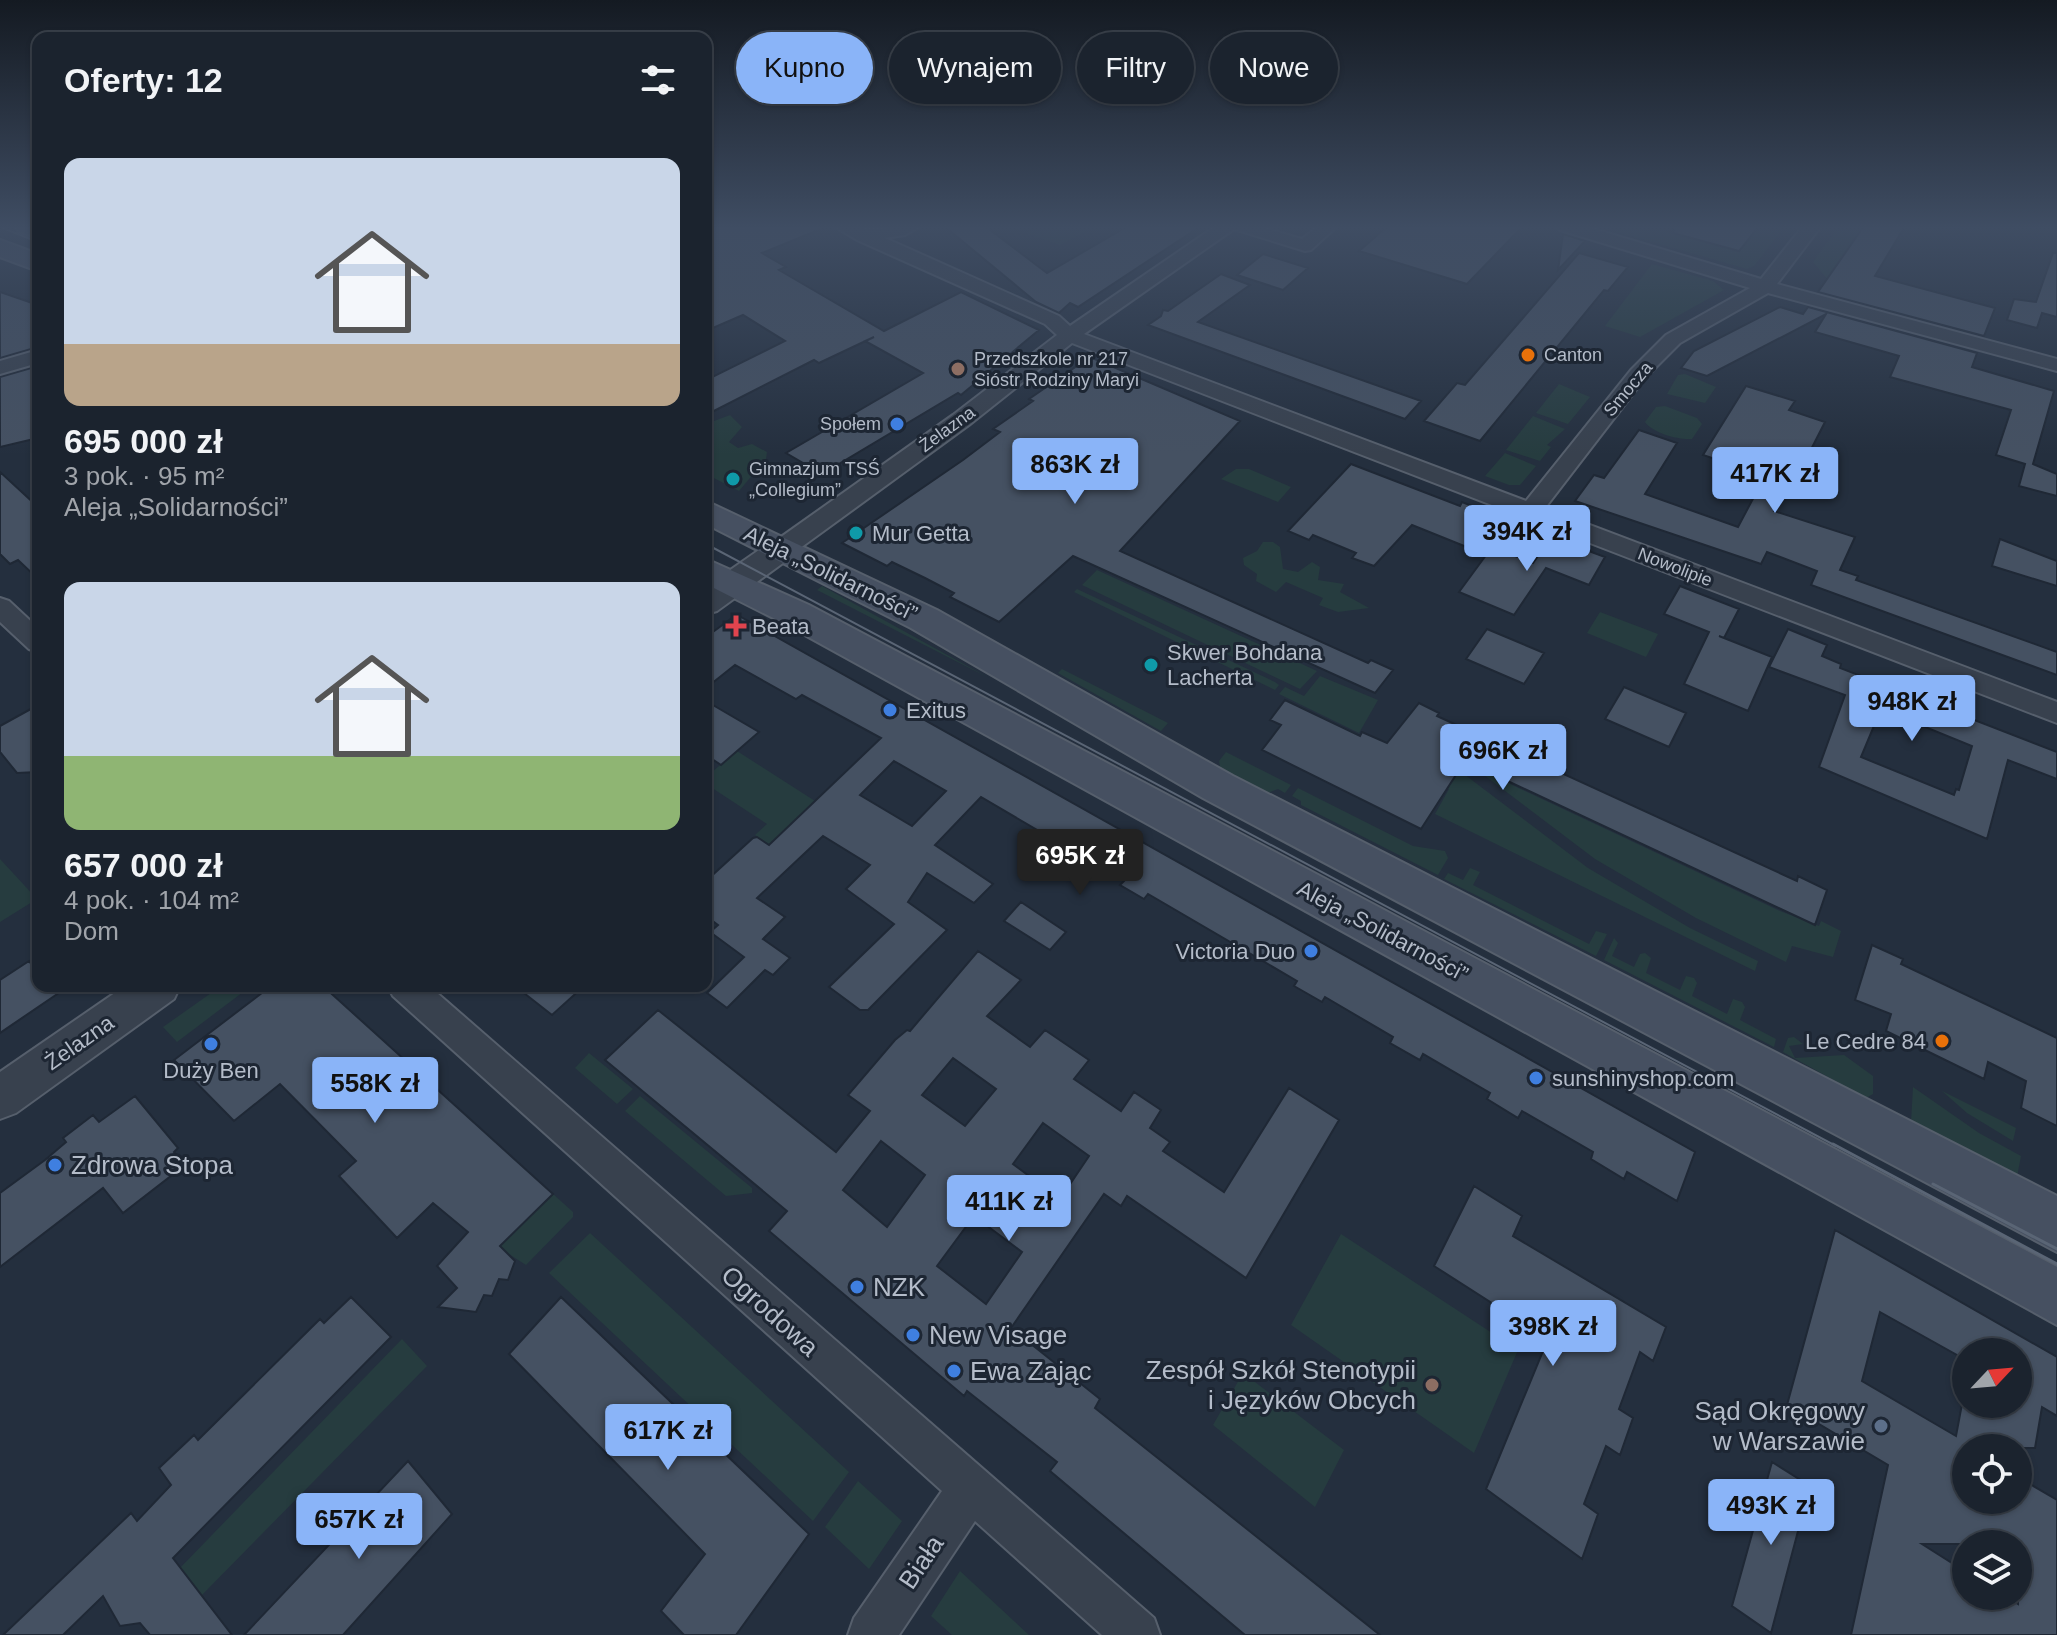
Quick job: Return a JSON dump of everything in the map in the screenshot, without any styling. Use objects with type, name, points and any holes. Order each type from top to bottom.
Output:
[{"type":"main road","name":"Aleja „Solidarności”","points":[[712,514],[933,624],[1218,787],[2057,1225]]},
{"type":"main road","name":"Aleja „Solidarności”","points":[[715,586],[2057,1297]]},
{"type":"street","name":"Nowolipie","points":[[1013,302],[1052,320],[1069,335],[2057,713]]},
{"type":"street","name":"Żelazna","points":[[715,586],[783,548],[961,420],[1069,335],[1116,302]]},
{"type":"street","name":"Smocza","points":[[1531,510],[1638,374],[1673,339],[1738,302]]},
{"type":"street","points":[[1822,302],[2057,365]]},
{"type":"street","points":[[0,368],[32,358]]},
{"type":"street","points":[[0,607],[32,637]]},
{"type":"street","name":"Żelazna","points":[[0,1098],[150,992]]},
{"type":"street","name":"Ogrodowa","points":[[412,992],[1137,1635]]},
{"type":"street","name":"Biała","points":[[871,1635],[970,1489]]},
{"type":"green space","points":[[1623,302],[1702,302],[1640,337],[1605,326]]},
{"type":"green space","points":[[1685,374],[1716,387],[1705,403],[1667,394],[1678,375]]},
{"type":"green space","points":[[1559,384],[1590,397],[1568,424],[1536,413]]},
{"type":"green space","points":[[1665,406],[1697,418],[1702,424],[1692,439],[1666,435],[1645,422],[1656,407]]},
{"type":"green space","points":[[730,415],[742,427],[729,442],[738,448],[752,444],[767,452],[766,459],[739,491],[712,477],[712,422]]},
{"type":"green space","points":[[1533,416],[1565,429],[1547,445],[1551,447],[1540,461],[1506,450]]},
{"type":"green space","points":[[1505,453],[1536,466],[1520,485],[1509,485],[1485,476]]},
{"type":"green space","points":[[1236,469],[1249,469],[1291,487],[1278,502],[1221,479]]},
{"type":"green space","points":[[1263,542],[1273,542],[1280,547],[1283,569],[1298,572],[1312,562],[1320,567],[1318,580],[1344,584],[1340,592],[1369,608],[1338,612],[1319,605],[1323,598],[1286,582],[1276,592],[1256,581],[1257,574],[1244,565],[1243,558],[1257,551]]},
{"type":"green space","points":[[1097,570],[1317,671],[1300,689],[1082,585]]},
{"type":"green space","points":[[822,586],[989,678],[817,590]]},
{"type":"green space","points":[[1077,589],[1279,685],[1275,690],[1074,592]]},
{"type":"green space","points":[[1600,612],[1658,634],[1646,657],[1587,633]]},
{"type":"green space","points":[[1062,669],[1168,723],[1161,731],[1058,673]]},
{"type":"green space","points":[[1320,676],[1378,700],[1359,733],[1279,694],[1285,687],[1304,696]]},
{"type":"green space","points":[[737,751],[815,801],[770,845],[755,835],[767,824],[712,788],[712,772]]},
{"type":"green space","points":[[1226,752],[1291,785],[1285,793],[1278,789],[1265,794],[1221,772],[1219,761]]},
{"type":"green space","points":[[1448,762],[1588,868],[1690,928],[1758,961],[1755,971],[1435,814],[1449,789],[1435,783]]},
{"type":"green space","points":[[1472,766],[1780,911],[1819,926],[1821,921],[1841,931],[1833,957],[1792,946],[1786,962],[1696,918],[1595,859]]},
{"type":"green space","points":[[1298,788],[1413,846],[1445,851],[1448,858],[1438,875],[1301,805],[1301,801],[1292,796]]},
{"type":"green space","points":[[0,859],[32,894],[32,902],[0,922]]},
{"type":"green space","points":[[1470,868],[1480,872],[1473,885],[1589,944],[1596,931],[1607,934],[1596,956],[1444,879],[1448,873],[1463,880]]},
{"type":"green space","points":[[1614,938],[1618,943],[1612,956],[1634,967],[1640,954],[1645,953],[1651,958],[1646,973],[1680,990],[1686,976],[1694,978],[1697,983],[1692,996],[1727,1014],[1733,999],[1742,1002],[1745,1007],[1740,1020],[1776,1039],[1774,1047],[1604,960]]},
{"type":"green space","points":[[213,992],[243,992],[177,1042],[163,1027]]},
{"type":"green space","points":[[1794,1037],[1803,1044],[1789,1046],[1795,1058],[1844,1055],[1873,1076],[1873,1094],[1866,1098],[1783,1052],[1788,1038]]},
{"type":"green space","points":[[589,1053],[633,1089],[617,1104],[575,1068]]},
{"type":"green space","points":[[1913,1087],[1979,1133],[2021,1156],[2017,1177],[1911,1122]]},
{"type":"green space","points":[[1942,1091],[2016,1128],[2013,1141],[1967,1113]]},
{"type":"green space","points":[[640,1096],[752,1188],[752,1193],[726,1196],[625,1111]]},
{"type":"green space","points":[[553,1194],[573,1212],[573,1217],[526,1265],[498,1247]]},
{"type":"green space","points":[[590,1233],[849,1472],[813,1521],[549,1273]]},
{"type":"green space","points":[[1341,1234],[1518,1350],[1474,1453],[1291,1325]]},
{"type":"green space","points":[[402,1339],[427,1366],[202,1595],[180,1568]]},
{"type":"green space","points":[[1243,1373],[1344,1450],[1315,1507],[1213,1425]]},
{"type":"green space","points":[[858,1481],[902,1521],[869,1569],[825,1527]]},
{"type":"green space","points":[[960,1571],[1029,1635],[952,1635],[931,1616]]},
{"type":"building","points":[[0,302],[32,303],[32,349],[0,358]]},
{"type":"building","points":[[712,302],[835,302],[884,331],[941,302],[982,302],[1039,330],[961,395],[958,393],[822,474],[786,453],[923,373],[865,341],[819,363],[814,360],[712,412],[712,377],[785,341],[743,315],[712,328]]},
{"type":"building","points":[[1037,302],[1085,302],[1078,307],[1070,303],[1059,313]]},
{"type":"building","points":[[1180,302],[1226,302],[1198,322],[1421,401],[1405,419],[1148,325],[1161,316],[1163,310],[1168,311]]},
{"type":"building","points":[[1536,302],[1594,302],[1480,441],[1424,421],[1457,383],[1465,385]]},
{"type":"building","points":[[1857,302],[1974,302],[1995,308],[1984,336]]},
{"type":"building","points":[[2013,302],[2057,302],[2057,317],[2042,313],[2037,328],[2007,320]]},
{"type":"building","points":[[1780,307],[1803,314],[1808,307],[1977,353],[1972,367],[2054,391],[2033,464],[2057,474],[2057,496],[2019,486],[2025,464],[1996,455],[2011,410],[1890,377],[1899,356],[1815,332],[1826,314],[1707,376],[1681,368],[1694,351]]},
{"type":"building","points":[[1090,357],[1240,421],[1120,551],[1368,663],[1371,660],[1393,670],[1375,693],[1073,556],[999,622],[950,597],[954,593],[925,578],[892,562],[887,566],[842,543],[963,460],[1000,432],[993,429],[1033,401],[1029,399]]},
{"type":"building","points":[[32,368],[32,439],[0,447],[0,377]]},
{"type":"building","points":[[1746,386],[1795,401],[1789,410],[1825,422],[1798,475],[1788,472],[1774,511],[1855,537],[1840,570],[1858,576],[1856,580],[2057,652],[2057,675],[1811,585],[1817,571],[1767,552],[1761,564],[1575,501],[1594,475],[1604,478],[1639,430],[1677,443],[1645,494],[1738,527],[1765,476],[1703,455]]},
{"type":"building","points":[[1351,464],[1460,506],[1462,502],[1500,517],[1479,552],[1412,525],[1374,566],[1352,558],[1356,553],[1313,535],[1309,540],[1288,531]]},
{"type":"building","points":[[0,472],[32,501],[32,573],[18,560],[10,564],[0,554]]},
{"type":"building","points":[[1551,537],[1605,557],[1589,585],[1546,568],[1514,615],[1459,592],[1492,547],[1533,563]]},
{"type":"building","points":[[2000,539],[2057,561],[2057,586],[1992,566]]},
{"type":"building","points":[[1680,586],[1739,609],[1724,638],[1772,657],[1748,711],[1684,684],[1709,632],[1664,614]]},
{"type":"building","points":[[741,617],[1695,1152],[1677,1201],[1627,1172],[1624,1179],[1591,1159],[1593,1152],[1522,1111],[1518,1118],[1487,1099],[1490,1093],[1423,1054],[1420,1060],[1390,1043],[1393,1037],[1325,997],[1322,1002],[1294,986],[1297,981],[1148,894],[1144,899],[1120,885],[1125,880],[1067,847],[1063,852],[1040,839],[1044,834],[981,797],[935,845],[993,884],[974,903],[927,873],[908,902],[947,930],[868,1010],[860,1010],[829,987],[894,924],[846,889],[870,865],[823,836],[757,898],[785,917],[763,939],[790,958],[773,975],[765,970],[727,1008],[707,993],[712,992],[712,988],[744,957],[712,933],[718,925],[712,920],[712,876],[753,838],[757,837],[769,845],[881,738],[802,695],[796,699],[735,665],[712,683],[712,633],[732,618]],"holes":[[[894,761],[946,791],[912,826],[860,795]]]},
{"type":"building","points":[[1487,629],[1544,653],[1524,684],[1466,659]]},
{"type":"building","points":[[1788,629],[1827,645],[1822,656],[1841,664],[1840,668],[2057,752],[2057,779],[2008,760],[1987,839],[1819,767],[1845,695],[1769,667]],"holes":[[[1881,709],[1972,746],[1959,790],[1956,789],[1954,795],[1861,757]]]},
{"type":"building","points":[[1624,687],[1686,713],[1669,747],[1605,719]]},
{"type":"building","points":[[1285,700],[1360,736],[1362,732],[1387,743],[1419,703],[1439,713],[1437,716],[1797,881],[1798,876],[1827,890],[1815,925],[1465,761],[1421,829],[1262,750],[1281,725],[1270,720]]},
{"type":"building","points":[[712,705],[759,732],[721,765],[712,759]]},
{"type":"building","points":[[32,708],[32,772],[17,773],[0,752],[0,726]]},
{"type":"building","points":[[1021,902],[1066,932],[1050,950],[1004,921]]},
{"type":"building","points":[[1872,945],[1903,959],[1901,964],[2057,1038],[2057,1126],[2021,1108],[2026,1081],[1988,1062],[1984,1079],[1886,1031],[1891,1014],[1855,1000]]},
{"type":"building","points":[[978,951],[1021,980],[987,1016],[1030,1047],[1045,1030],[1089,1060],[1074,1079],[1121,1111],[1134,1092],[1161,1110],[1150,1128],[1170,1142],[1163,1151],[1224,1192],[1289,1088],[1339,1120],[1246,1278],[1127,1196],[1121,1206],[1104,1194],[1011,1328],[1100,1399],[1095,1408],[1380,1635],[1245,1635],[1050,1471],[1057,1462],[967,1391],[964,1396],[769,1231],[787,1211],[605,1060],[658,1010],[836,1152],[870,1111],[848,1095],[895,1040],[907,1030],[910,1031]],"holes":[[[953,1058],[996,1089],[965,1126],[922,1095]],[[1043,1123],[1089,1156],[1060,1199],[1013,1164]],[[881,1141],[925,1175],[887,1227],[843,1190]],[[974,1216],[1022,1252],[986,1304],[937,1266]]]},
{"type":"building","points":[[29,961],[32,965],[32,992],[60,992],[0,1033],[0,980]]},
{"type":"building","points":[[263,992],[330,992],[553,1194],[500,1246],[515,1261],[508,1280],[499,1279],[492,1296],[484,1295],[476,1312],[438,1307],[457,1288],[437,1266],[468,1232],[433,1203],[397,1238],[339,1176],[356,1161],[280,1084],[234,1121],[174,1060]]},
{"type":"building","points":[[523,992],[577,992],[552,1015]]},
{"type":"building","points":[[135,1096],[178,1148],[174,1152],[185,1165],[123,1213],[103,1188],[0,1267],[0,1193],[45,1160],[66,1142],[63,1138],[93,1115],[99,1122]]},
{"type":"building","points":[[1474,1186],[1522,1216],[1513,1236],[1666,1327],[1653,1361],[1640,1352],[1619,1409],[1633,1418],[1620,1455],[1606,1446],[1584,1504],[1598,1514],[1582,1559],[1486,1489],[1548,1339],[1434,1266]]},
{"type":"building","name":"Sąd Okręgowy w Warszawie","points":[[1835,1230],[2024,1338],[1952,1338],[1952,1352],[1880,1312],[1862,1381],[1953,1434],[1952,1514],[2032,1514],[2032,1485],[2057,1500],[2057,1635],[1851,1635],[1888,1465],[1787,1405]]},
{"type":"building","points":[[351,1297],[391,1337],[173,1558],[232,1635],[150,1635],[140,1623],[120,1626],[103,1596],[63,1635],[3,1635],[131,1513],[137,1521],[171,1485],[159,1468],[194,1435],[198,1440],[320,1319],[324,1323]]},
{"type":"building","points":[[561,1297],[809,1534],[736,1635],[684,1635],[661,1611],[705,1554],[509,1354]]},
{"type":"building","name":"Sąd Okręgowy w Warszawie","points":[[2032,1343],[2057,1357],[2057,1416],[2042,1407],[2035,1448],[2032,1448],[2032,1434],[1956,1434],[1959,1418],[2032,1418]]},
{"type":"building","points":[[408,1461],[452,1514],[343,1635],[244,1635]]},
{"type":"building","points":[[1772,1462],[1810,1486],[1771,1633],[1732,1606]]},
{"type":"tram line","points":[[712,547],[1836,1146]]},
{"type":"tram line","points":[[1833,1144],[2057,1264]]},
{"type":"tram line","points":[[1933,1184],[2057,1249]]},
{"type":"place","name":"Canton","points":[[1528,355]]},
{"type":"place","name":"Przedszkole nr 217 Sióstr Rodziny Maryi","points":[[958,369]]},
{"type":"place","name":"Społem","points":[[897,424]]},
{"type":"place","name":"Gimnazjum TSŚ „Collegium”","points":[[733,479]]},
{"type":"place","name":"Mur Getta","points":[[856,533]]},
{"type":"place","name":"Beata","points":[[736,626]]},
{"type":"place","name":"Skwer Bohdana Lacherta","points":[[1151,665]]},
{"type":"place","name":"Exitus","points":[[890,710]]},
{"type":"place","name":"Victoria Duo","points":[[1311,951]]},
{"type":"place","name":"Le Cedre 84","points":[[1942,1041]]},
{"type":"place","name":"Duży Ben","points":[[211,1044]]},
{"type":"place","name":"sunshinyshop.com","points":[[1536,1078]]},
{"type":"place","name":"Zdrowa Stopa","points":[[55,1165]]},
{"type":"place","name":"NZK","points":[[857,1287]]},
{"type":"place","name":"New Visage","points":[[913,1335]]},
{"type":"place","name":"Ewa Zając","points":[[954,1371]]},
{"type":"place","name":"Zespół Szkół Stenotypii i Języków Obcych","points":[[1432,1385]]},
{"type":"place","name":"Sąd Okręgowy w Warszawie","points":[[1881,1426]]}]
